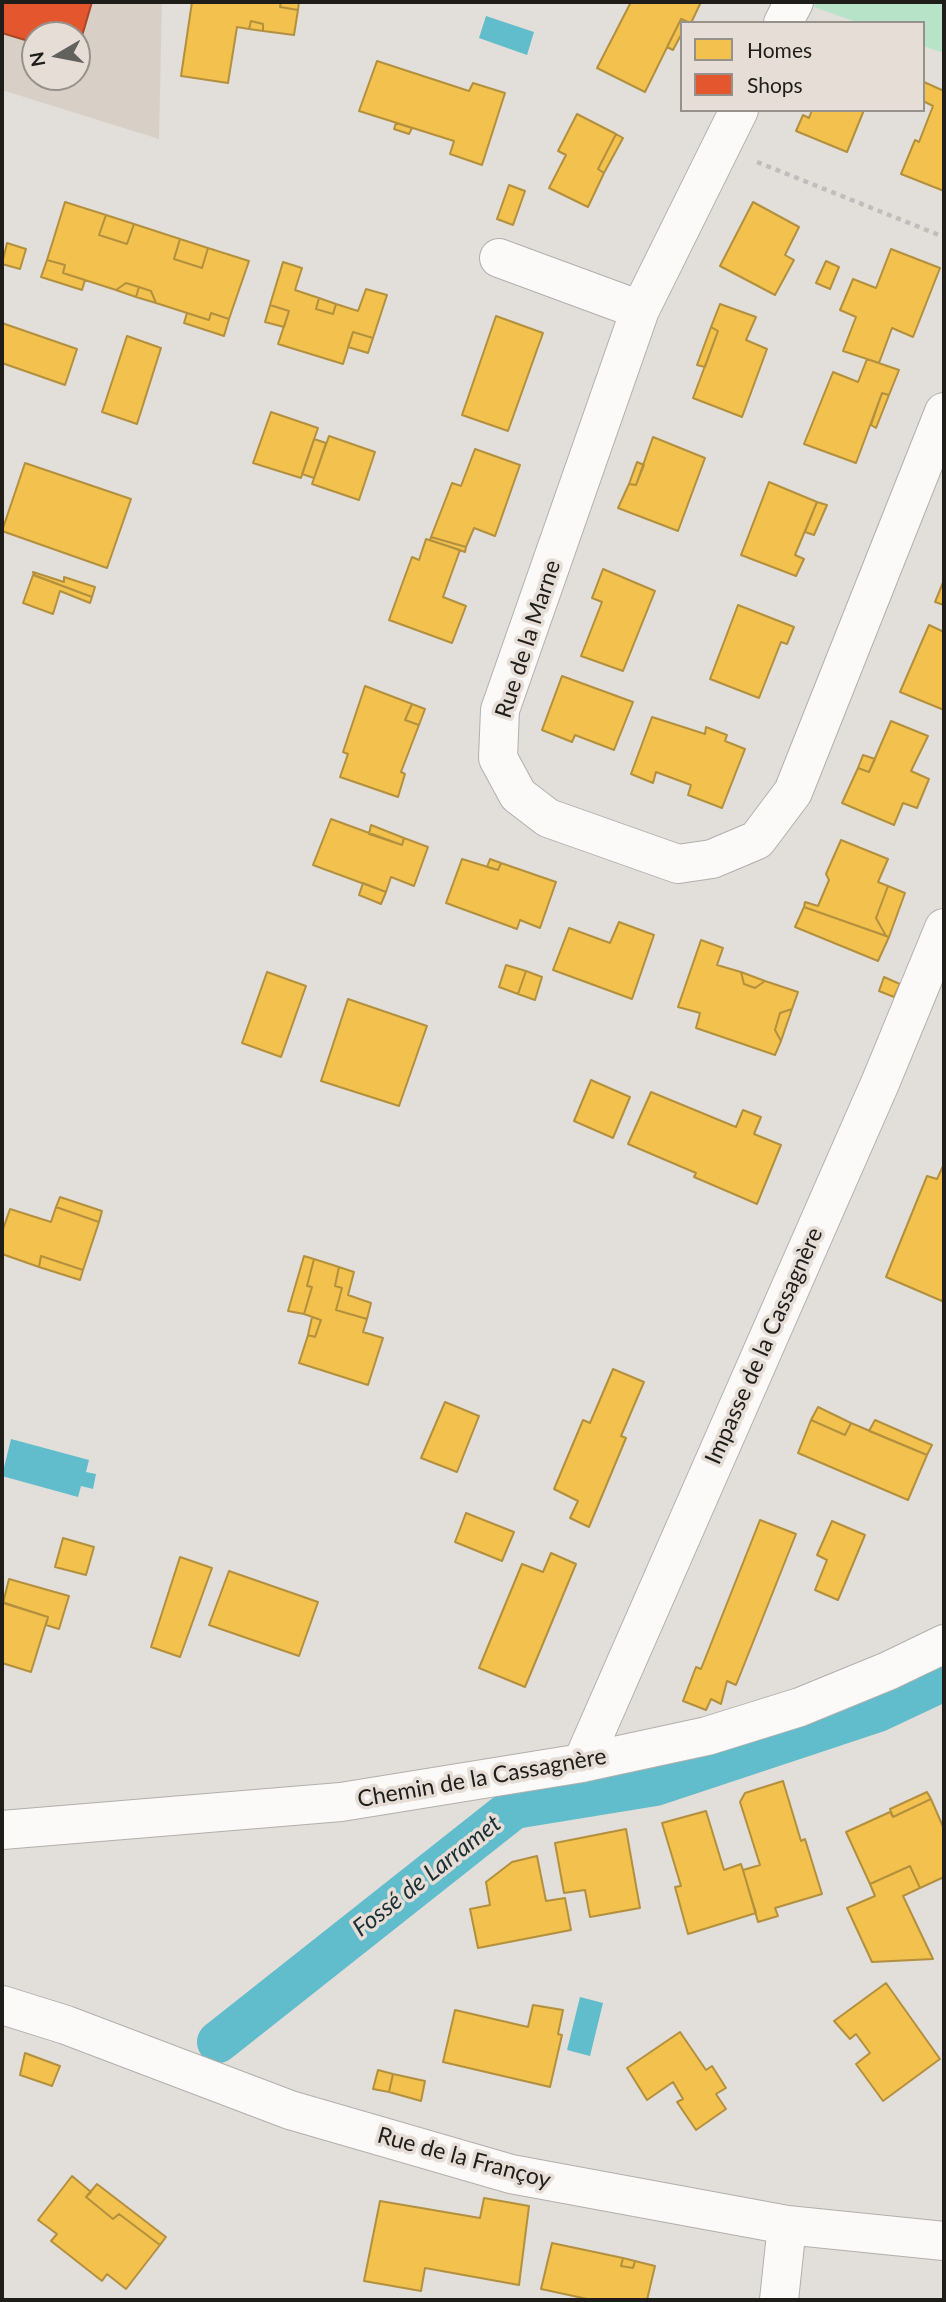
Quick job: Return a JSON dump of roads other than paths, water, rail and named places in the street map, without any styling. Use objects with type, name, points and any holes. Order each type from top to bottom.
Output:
[{"type":"street","points":[[784,21],[794,2]]},
{"type":"street","name":"Rue de la Marne","points":[[737,112],[640,310],[500,710],[498,758],[518,796],[548,818],[678,864],[712,859],[757,840],[793,792],[944,412]]},
{"type":"street","points":[[499,258],[640,310]]},
{"type":"street","name":"Impasse de la Cassagnère","points":[[582,1763],[881,1081],[944,928]]},
{"type":"street","name":"Chemin de la Cassagnère","points":[[2,1830],[341,1802],[582,1763],[707,1736],[800,1707],[888,1671],[944,1644]]},
{"type":"street","name":"Rue de la Françoy","points":[[2,2005],[65,2025],[290,2110],[511,2174],[787,2225],[944,2241]]},
{"type":"street","points":[[779,2300],[787,2225]]},
{"type":"water","points":[[486,16],[534,32],[527,55],[479,38]]},
{"type":"water","points":[[11,1439],[89,1460],[86,1472],[96,1474],[93,1489],[81,1486],[78,1497],[2,1476]]},
{"type":"water","points":[[580,1997],[603,2003],[590,2056],[567,2050]]},
{"type":"waterway","name":"Fossé de Larramet","points":[[218,2042],[514,1808],[655,1785],[878,1711],[944,1680]]}]
